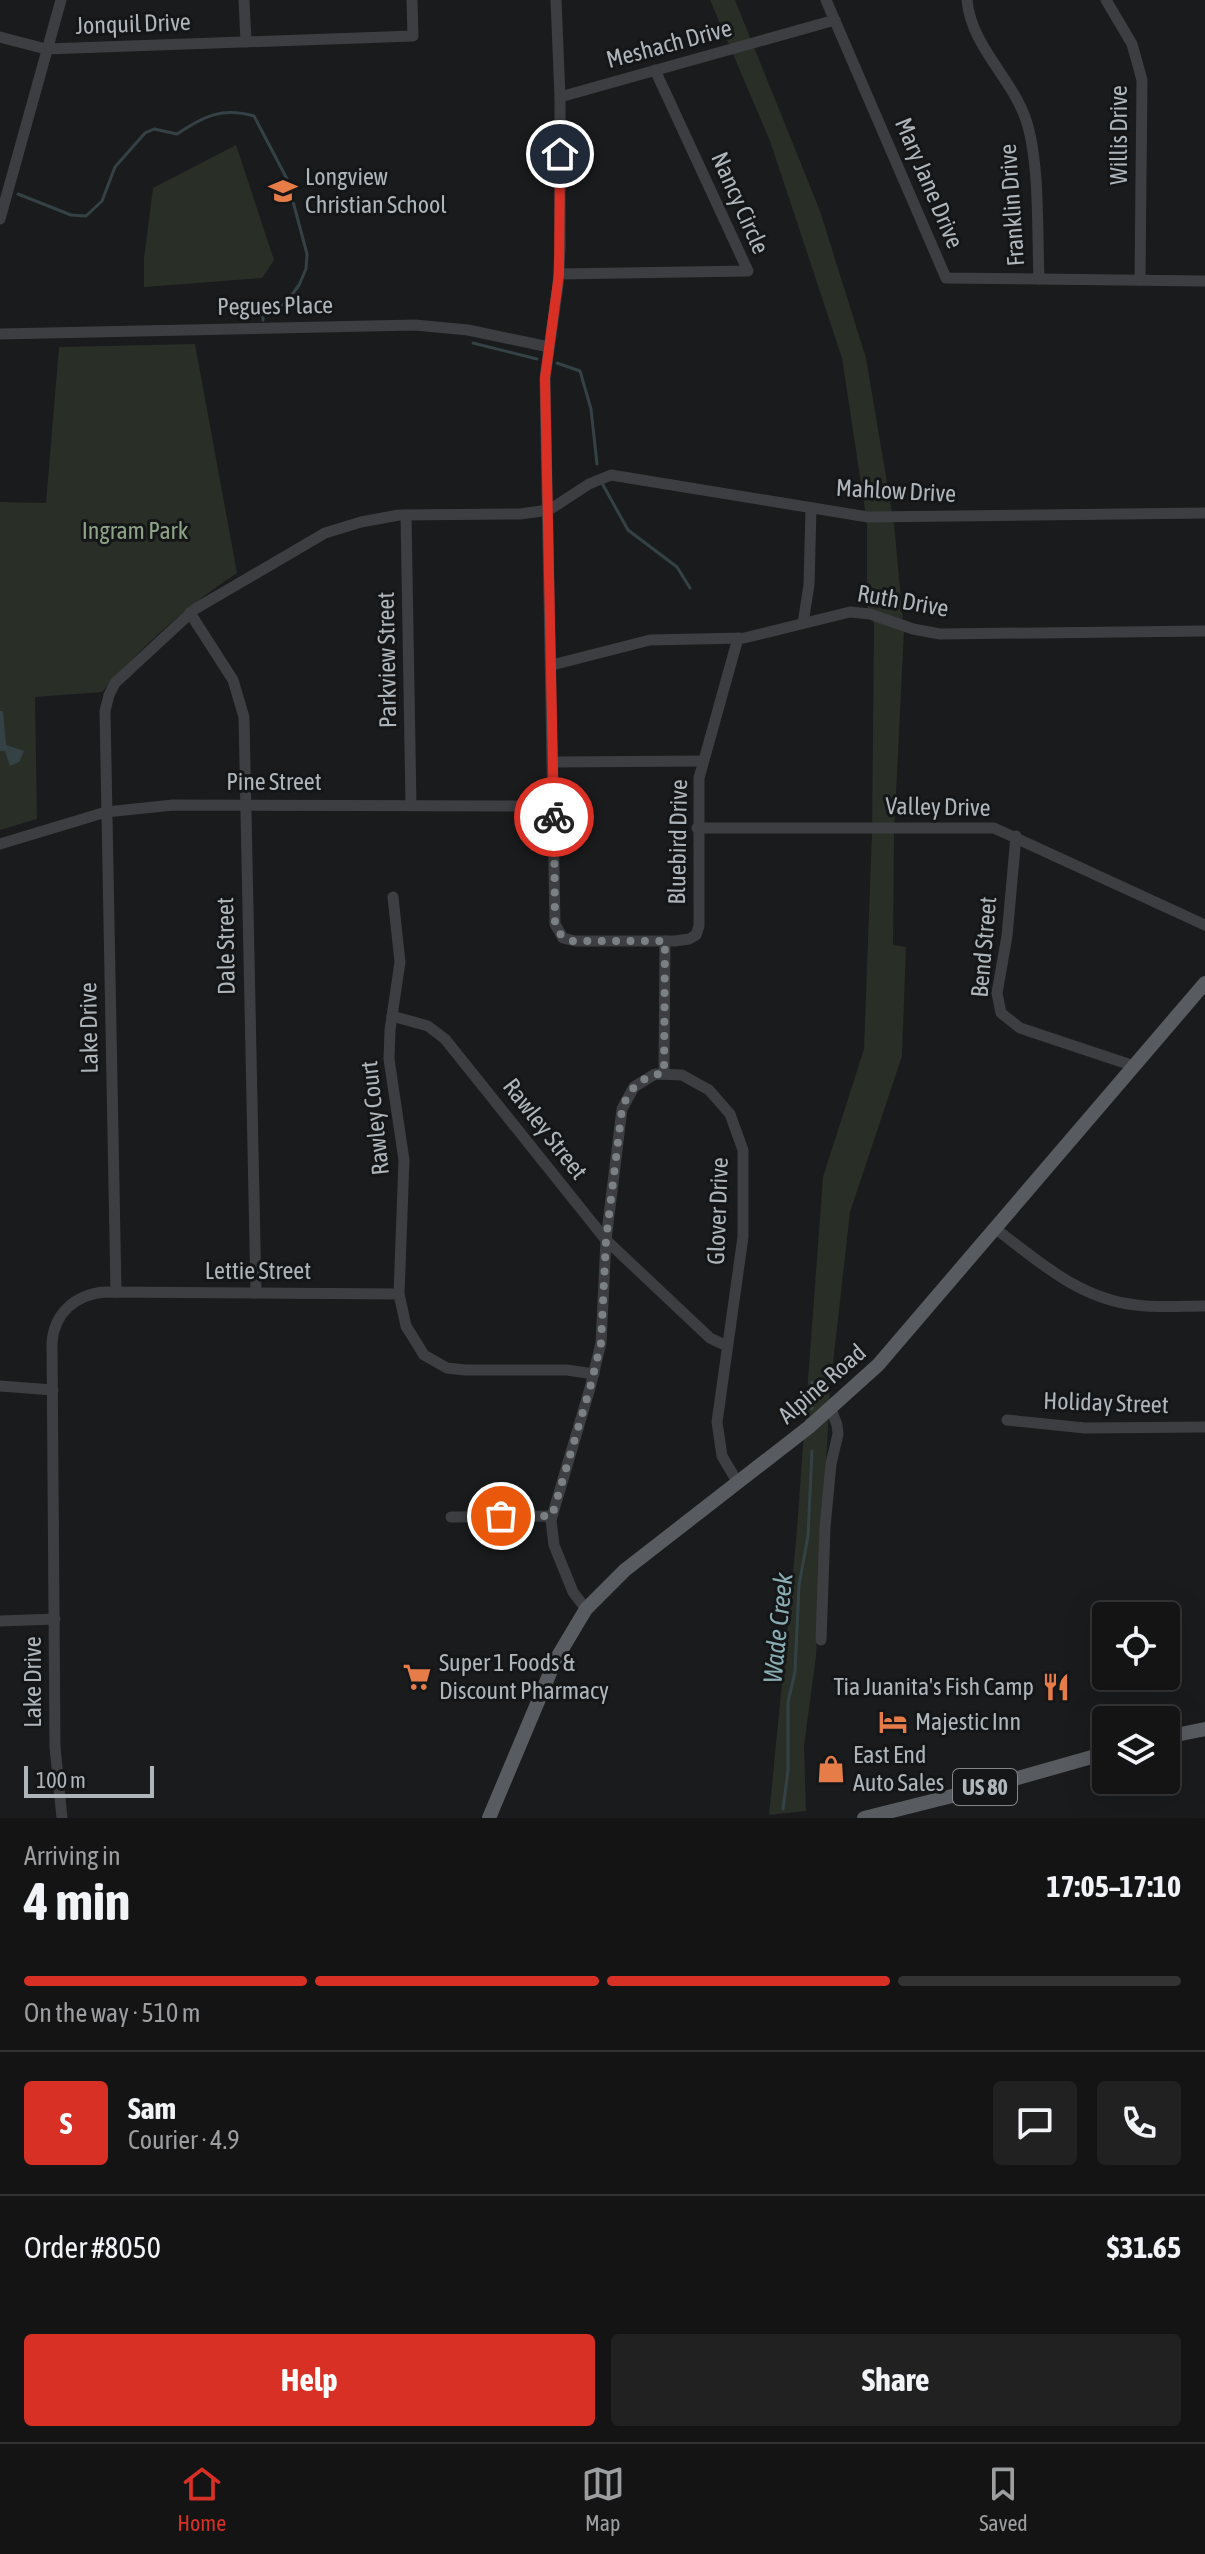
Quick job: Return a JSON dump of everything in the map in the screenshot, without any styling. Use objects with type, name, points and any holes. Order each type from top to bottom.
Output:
[{"type":"main road","name":"Alpine Road","points":[[489,1818],[555,1661],[586,1609],[625,1570],[831,1409],[901,1341],[1205,983]]},
{"type":"main road","points":[[1180,1734],[1205,1729]]},
{"type":"main road","name":"US 80","points":[[864,1818],[1092,1757]]},
{"type":"street","points":[[0,216],[61,0]]},
{"type":"street","points":[[244,0],[246,42]]},
{"type":"street","name":"Jonquil Drive","points":[[0,37],[46,49],[413,36],[412,0]]},
{"type":"street","points":[[556,0],[560,97],[559,274],[545,383],[555,924],[561,935],[571,941],[665,941],[664,1073],[639,1082],[625,1101],[606,1240],[602,1333],[594,1374],[552,1516],[554,1545],[576,1598],[586,1609]]},
{"type":"street","name":"Mary Jane Drive","points":[[826,0],[946,278],[1205,281]]},
{"type":"street","name":"Franklin Drive","points":[[967,0],[974,29],[1018,103],[1031,138],[1039,279]]},
{"type":"street","name":"Willis Drive","points":[[1106,0],[1132,44],[1142,80],[1140,280]]},
{"type":"street","name":"Meshach Drive","points":[[560,97],[835,20]]},
{"type":"street","name":"Nancy Circle","points":[[559,274],[748,271],[655,70]]},
{"type":"street","name":"Pegues Place","points":[[0,334],[415,325],[468,330],[549,347]]},
{"type":"street","name":"Mahlow Drive","points":[[549,510],[597,480],[616,475],[858,516],[1205,513]]},
{"type":"street","points":[[803,623],[809,585],[811,508]]},
{"type":"street","name":"Lake Drive","points":[[62,1818],[55,1747],[52,1338],[61,1314],[84,1296],[116,1292],[106,812],[105,716],[109,695],[115,683],[190,613],[318,536],[361,522],[406,515],[520,514],[549,510]]},
{"type":"street","name":"Parkview Street","points":[[406,515],[411,805]]},
{"type":"street","name":"Ruth Drive","points":[[552,665],[662,638],[738,638],[850,612],[870,614],[913,629],[940,634],[1205,631]]},
{"type":"street","name":"Dale Street","points":[[190,613],[230,674],[244,717],[256,1293]]},
{"type":"street","name":"Bluebird Drive","points":[[665,941],[689,939],[697,932],[697,793],[738,638]]},
{"type":"street","points":[[553,762],[703,761]]},
{"type":"street","name":"Pine Street","points":[[0,844],[106,812],[173,805],[554,806]]},
{"type":"street","name":"Valley Drive","points":[[697,828],[984,826],[1016,836],[1205,925]]},
{"type":"street","name":"Bend Street","points":[[1016,836],[1007,936],[997,993],[1001,1013],[1020,1028],[1134,1066]]},
{"type":"street","name":"Rawley Court","points":[[393,897],[400,962],[389,1065],[404,1168],[399,1294],[411,1336],[424,1355],[442,1367],[465,1370],[560,1370],[594,1374]]},
{"type":"street","name":"Rawley Street","points":[[392,1016],[422,1024],[445,1039],[606,1240],[710,1338],[727,1346]]},
{"type":"street","name":"Glover Drive","points":[[664,1073],[689,1077],[709,1090],[730,1114],[741,1143],[744,1228],[717,1428],[724,1462],[738,1483]]},
{"type":"street","points":[[996,1229],[1051,1271],[1096,1296],[1138,1305],[1205,1306]]},
{"type":"street","name":"Lettie Street","points":[[116,1292],[399,1294]]},
{"type":"street","points":[[0,1386],[53,1390]]},
{"type":"street","points":[[821,1640],[825,1527],[831,1464],[838,1434],[831,1409]]},
{"type":"street","name":"Holiday Street","points":[[1007,1420],[1078,1428],[1205,1427]]},
{"type":"street","points":[[451,1517],[552,1516]]},
{"type":"street","points":[[0,1621],[55,1619]]},
{"type":"green space","points":[[710,0],[735,0],[820,211],[866,358],[894,524],[904,631],[894,834],[893,945],[906,947],[902,1056],[850,1212],[830,1390],[816,1656],[804,1746],[806,1811],[769,1815],[796,1541],[823,1177],[864,1049],[872,833],[874,624],[867,606],[867,523],[842,358],[770,141]]},
{"type":"green space","points":[[236,145],[274,260],[262,278],[144,287],[144,258],[153,188]]},
{"type":"green space","name":"Ingram Park","points":[[195,344],[237,573],[165,628],[102,692],[35,697],[37,819],[0,830],[0,502],[46,503],[59,347]]},
{"type":"shaded area","points":[[0,711],[3,711],[6,745],[24,751],[19,762],[10,766],[5,751],[0,751]]},
{"type":"waterway","points":[[18,194],[71,215],[86,216],[102,201],[115,167],[145,133],[154,129],[177,134],[196,122],[223,113],[254,116],[287,179],[307,254],[306,269],[299,285],[286,303],[263,312],[263,320]]},
{"type":"waterway","points":[[473,343],[537,359]]},
{"type":"waterway","points":[[557,363],[580,371],[591,409],[597,464]]},
{"type":"waterway","points":[[603,485],[628,530],[677,567],[690,588]]},
{"type":"waterway","name":"Wade Creek","points":[[812,1382],[812,1409]]},
{"type":"waterway","name":"Wade Creek","points":[[783,1809],[788,1770],[788,1702],[795,1672],[799,1585],[808,1536],[812,1451]]},
{"type":"way so far","points":[[501,1516],[552,1516],[601,1343],[606,1240],[622,1109],[639,1082],[664,1073],[665,941],[571,941],[561,935],[555,924],[554,817]]},
{"type":"place","name":"Longview Christian School","points":[[283,191]]},
{"type":"place","name":"Super 1 Foods & Discount Pharmacy","points":[[417,1677]]},
{"type":"place","name":"Tia Juanita's Fish Camp","points":[[1056,1687]]},
{"type":"place","name":"Majestic Inn","points":[[893,1722]]},
{"type":"place","name":"East End Auto Sales","points":[[831,1769]]},
{"type":"route","points":[[554,817],[545,378],[559,274],[560,154]]}]
